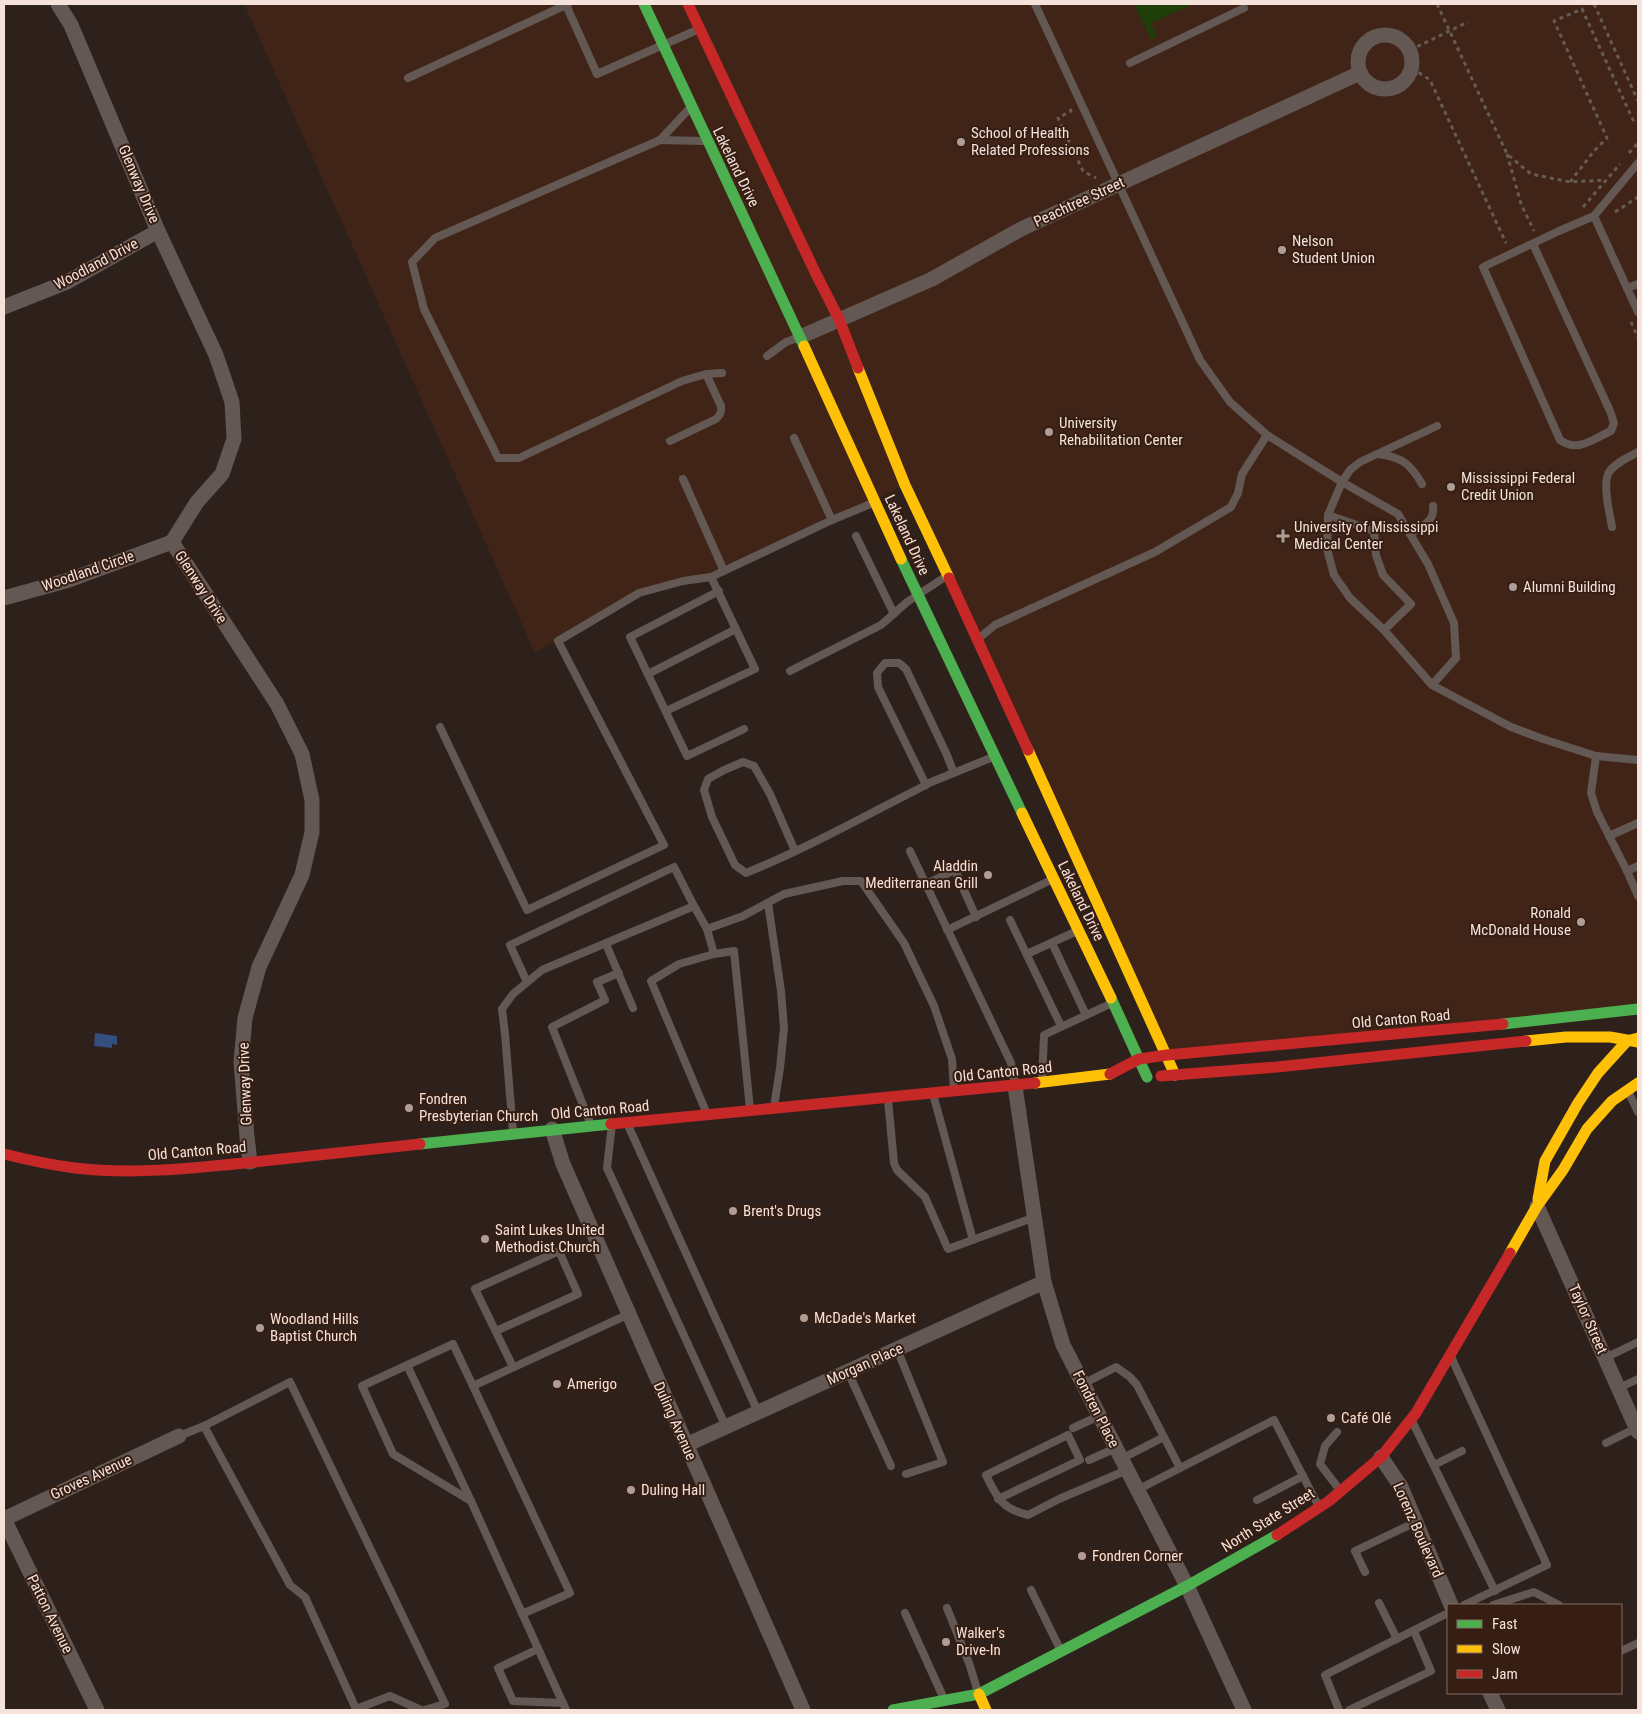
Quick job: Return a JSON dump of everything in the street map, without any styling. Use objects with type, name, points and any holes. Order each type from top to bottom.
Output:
[{"type":"main road","name":"Lakeland Drive","points":[[644,4],[691,108],[800,337],[918,596],[1113,1002],[1139,1059],[1138,1076]]},
{"type":"main road","name":"Lakeland Drive","points":[[688,4],[839,319],[904,485],[978,640],[1175,1076]]},
{"type":"main road","name":"Old Canton Road","points":[[1110,1074],[1139,1059],[1167,1055],[1499,1025],[1638,1009]]},
{"type":"main road","name":"Old Canton Road","points":[[4,1154],[24,1161],[77,1169],[143,1171],[250,1162],[552,1129],[1015,1086],[1110,1074],[1175,1076],[1566,1037],[1610,1037],[1634,1040]]},
{"type":"main road","name":"North State Street","points":[[1537,1206],[1545,1162],[1588,1088],[1598,1073],[1634,1040]]},
{"type":"main road","name":"North State Street","points":[[893,1710],[979,1694],[1062,1651],[1187,1586],[1270,1539],[1319,1507],[1381,1457],[1412,1418],[1537,1206],[1563,1170],[1587,1129],[1612,1101],[1638,1083]]},
{"type":"main road","points":[[979,1694],[986,1710]]},
{"type":"street","name":"Glenway Drive","points":[[58,4],[71,25],[158,231],[216,355],[232,402],[234,439],[222,474],[197,502],[172,542],[277,704],[302,754],[312,800],[312,832],[302,875],[259,967],[244,1018],[241,1062],[250,1162]]},
{"type":"street","points":[[1389,34],[1398,37],[1405,42],[1410,50],[1413,59],[1412,68],[1402,84],[1384,90],[1375,88],[1367,83],[1360,74],[1358,58],[1360,50],[1365,42],[1372,37],[1389,34]]},
{"type":"street","name":"Peachtree Street","points":[[800,337],[932,279],[1116,177],[1360,74]]},
{"type":"street","name":"Woodland Drive","points":[[4,307],[67,282],[158,231]]},
{"type":"street","name":"Woodland Circle","points":[[4,598],[69,580],[172,542]]},
{"type":"street","name":"Fondren Place","points":[[1015,1086],[1044,1282],[1063,1344],[1187,1586],[1244,1710]]},
{"type":"street","name":"Duling Avenue","points":[[552,1129],[563,1164],[803,1710]]},
{"type":"street","name":"Taylor Street","points":[[1537,1206],[1637,1430]]},
{"type":"street","name":"Morgan Place","points":[[686,1445],[1044,1282]]},
{"type":"street","name":"Groves Avenue","points":[[4,1519],[179,1436]]},
{"type":"street","name":"Lorenz Boulevard","points":[[1381,1457],[1401,1487],[1451,1604]]},
{"type":"street","name":"Patton Avenue","points":[[4,1519],[97,1710]]},
{"type":"street","points":[[1490,1694],[1498,1710]]},
{"type":"lane","points":[[408,78],[567,4],[597,74],[700,28]]},
{"type":"lane","points":[[1035,4],[1200,360],[1230,402],[1267,435],[1342,482],[1398,514],[1428,564],[1454,623],[1456,658],[1432,685]]},
{"type":"lane","points":[[1130,63],[1244,8]]},
{"type":"lane","points":[[691,108],[660,140],[435,238],[412,262],[424,308],[498,458],[520,458],[682,381],[706,374],[722,373]]},
{"type":"lane","points":[[660,140],[707,142]]},
{"type":"lane","points":[[1533,244],[1614,423],[1611,431],[1578,447],[1568,446],[1560,440],[1483,267],[1559,231],[1594,216],[1638,163]]},
{"type":"lane","points":[[1594,216],[1638,312]]},
{"type":"lane","points":[[1627,288],[1638,284]]},
{"type":"lane","points":[[767,356],[786,342],[800,337]]},
{"type":"lane","points":[[670,441],[716,419],[720,415],[722,411],[721,406],[706,374]]},
{"type":"lane","points":[[1437,426],[1360,462],[1350,470],[1342,482],[1328,515],[1327,549],[1334,575],[1350,598],[1384,630],[1432,685],[1511,727],[1596,756],[1638,760]]},
{"type":"lane","points":[[978,640],[995,625],[1155,552],[1231,507],[1238,493],[1242,474],[1267,435]]},
{"type":"lane","points":[[794,438],[832,520]]},
{"type":"lane","points":[[1612,527],[1606,482],[1609,472],[1638,452]]},
{"type":"lane","points":[[1378,454],[1395,456],[1407,464],[1417,474],[1422,484]]},
{"type":"lane","points":[[683,479],[724,571]]},
{"type":"lane","points":[[440,727],[527,910],[664,846],[558,641],[639,593],[683,581],[711,578],[832,520],[875,502]]},
{"type":"lane","points":[[1410,534],[1431,519],[1434,514],[1433,506]]},
{"type":"lane","points":[[1328,515],[1374,531],[1376,555],[1383,575],[1411,604],[1384,630]]},
{"type":"lane","points":[[856,536],[894,614]]},
{"type":"lane","points":[[790,671],[881,625],[907,602],[947,576]]},
{"type":"lane","points":[[666,711],[756,669],[711,578]]},
{"type":"lane","points":[[719,591],[630,637],[687,756],[744,729]]},
{"type":"lane","points":[[648,674],[736,629]]},
{"type":"lane","points":[[926,785],[878,686],[877,673],[885,663],[899,664],[906,669],[954,773]]},
{"type":"lane","points":[[795,851],[770,794],[754,766],[743,762],[724,770],[708,780],[704,790],[712,817],[735,865],[746,873],[795,851],[926,785],[994,756]]},
{"type":"lane","points":[[1596,756],[1591,794],[1597,812],[1638,896]]},
{"type":"lane","points":[[1609,836],[1638,823]]},
{"type":"lane","points":[[910,851],[1010,1063],[1015,1086]]},
{"type":"lane","points":[[1627,871],[1638,866]]},
{"type":"lane","points":[[527,982],[510,945],[674,867],[707,928],[714,954]]},
{"type":"lane","points":[[926,884],[955,870],[976,917]]},
{"type":"lane","points":[[947,930],[1054,879]]},
{"type":"lane","points":[[707,928],[743,916],[784,894],[843,881],[861,881],[904,943],[934,1006],[952,1059],[954,1092]]},
{"type":"lane","points":[[768,903],[781,992],[784,1028],[774,1109]]},
{"type":"lane","points":[[513,1134],[502,1009],[513,994],[542,970],[694,906]]},
{"type":"lane","points":[[1010,920],[1040,978],[1061,1026]]},
{"type":"lane","points":[[1026,954],[1078,930]]},
{"type":"lane","points":[[1052,943],[1071,989],[1086,1014]]},
{"type":"lane","points":[[606,944],[633,1008]]},
{"type":"lane","points":[[707,1115],[651,981],[679,964],[714,954],[734,952],[750,1111]]},
{"type":"lane","points":[[591,1126],[552,1027],[605,1000],[597,982],[619,973]]},
{"type":"lane","points":[[1042,1083],[1044,1036],[1113,1002]]},
{"type":"lane","points":[[1627,1089],[1638,1112]]},
{"type":"lane","points":[[933,1094],[973,1240]]},
{"type":"lane","points":[[888,1098],[894,1163],[897,1170],[925,1197],[948,1249],[1035,1216]]},
{"type":"lane","points":[[626,1122],[758,1412]]},
{"type":"lane","points":[[612,1124],[607,1168],[726,1426]]},
{"type":"lane","points":[[496,1331],[578,1294],[558,1251],[475,1289],[513,1367]]},
{"type":"lane","points":[[473,1386],[628,1314]]},
{"type":"lane","points":[[1605,1358],[1638,1342]]},
{"type":"lane","points":[[471,1501],[393,1454],[362,1386],[453,1344],[570,1593],[522,1614]]},
{"type":"lane","points":[[896,1349],[944,1462],[906,1474]]},
{"type":"lane","points":[[1450,1355],[1548,1565],[1466,1604]]},
{"type":"lane","points":[[407,1365],[564,1706]]},
{"type":"lane","points":[[1083,1384],[1116,1367],[1130,1377],[1137,1385],[1180,1468]]},
{"type":"lane","points":[[848,1372],[891,1466]]},
{"type":"lane","points":[[1619,1388],[1638,1379]]},
{"type":"lane","points":[[179,1436],[204,1426],[290,1382],[445,1704],[423,1710],[390,1696],[356,1709],[306,1597],[290,1585],[204,1426]]},
{"type":"lane","points":[[1073,1428],[1100,1416]]},
{"type":"lane","points":[[1412,1418],[1494,1591]]},
{"type":"lane","points":[[1137,1490],[1274,1420],[1319,1507]]},
{"type":"lane","points":[[1606,1443],[1637,1430]]},
{"type":"lane","points":[[1337,1432],[1326,1446],[1320,1464],[1340,1491]]},
{"type":"lane","points":[[998,1499],[1080,1460],[1068,1436],[986,1475],[998,1499],[1014,1512],[1028,1515],[1059,1499],[1121,1459],[1164,1437]]},
{"type":"lane","points":[[1434,1465],[1462,1450]]},
{"type":"lane","points":[[1088,1460],[1121,1459]]},
{"type":"lane","points":[[1257,1500],[1303,1476]]},
{"type":"lane","points":[[1365,1572],[1355,1551],[1416,1522]]},
{"type":"lane","points":[[1031,1590],[1062,1651]]},
{"type":"lane","points":[[1497,1604],[1534,1592],[1557,1604]]},
{"type":"lane","points":[[1379,1603],[1397,1639]]},
{"type":"lane","points":[[947,1608],[979,1694]]},
{"type":"lane","points":[[904,1613],[945,1701]]},
{"type":"lane","points":[[1339,1710],[1325,1675],[1447,1614]]},
{"type":"lane","points":[[1349,1710],[1431,1671],[1414,1631]]},
{"type":"lane","points":[[1622,1651],[1638,1643]]},
{"type":"lane","points":[[538,1649],[498,1668],[505,1684],[513,1701],[564,1706]]},
{"type":"path","points":[[1436,4],[1507,154],[1521,204],[1534,231]]},
{"type":"path","points":[[1594,4],[1638,101]]},
{"type":"path","points":[[1570,182],[1594,151],[1607,138],[1554,21],[1582,8],[1633,120],[1638,118]]},
{"type":"path","points":[[1410,50],[1468,22]]},
{"type":"path","points":[[1412,68],[1430,80],[1506,243]]},
{"type":"path","points":[[1067,102],[1071,111],[1058,118],[1083,171],[1096,178],[1116,177]]},
{"type":"path","points":[[1627,155],[1638,143]]},
{"type":"path","points":[[1507,154],[1531,174],[1570,182],[1605,180]]},
{"type":"path","points":[[1576,212],[1584,206],[1622,162]]},
{"type":"path","points":[[1526,234],[1542,227]]},
{"type":"path","points":[[1498,246],[1512,240]]},
{"type":"shaded area","name":"University of Mississippi Medical Center","points":[[244,4],[1638,4],[1638,1009],[1167,1055],[904,486],[711,577],[639,593],[535,653]]},
{"type":"green space","points":[[1134,4],[1194,4],[1151,23],[1157,36],[1151,40]]},
{"type":"water","points":[[95,1033],[117,1036],[117,1045],[112,1044],[112,1048],[94,1046]]},
{"type":"traffic: fast","points":[[644,4],[804,346]]},
{"type":"traffic: fast","points":[[901,559],[1022,813]]},
{"type":"traffic: fast","points":[[1111,998],[1147,1077]]},
{"type":"traffic: fast","points":[[1503,1024],[1638,1009]]},
{"type":"traffic: fast","points":[[420,1144],[611,1124]]},
{"type":"traffic: fast","points":[[893,1710],[979,1694],[1187,1586],[1277,1535]]},
{"type":"traffic: slow","points":[[804,346],[901,559]]},
{"type":"traffic: slow","points":[[858,368],[905,485],[949,578]]},
{"type":"traffic: slow","points":[[1028,750],[1175,1075]]},
{"type":"traffic: slow","points":[[1022,813],[1111,998]]},
{"type":"traffic: slow","points":[[1526,1041],[1566,1037],[1610,1037],[1638,1042]]},
{"type":"traffic: slow","points":[[1538,1199],[1545,1161],[1578,1103],[1598,1073],[1627,1041],[1638,1038]]},
{"type":"traffic: slow","points":[[1035,1083],[1110,1074]]},
{"type":"traffic: slow","points":[[1510,1253],[1537,1206],[1563,1170],[1587,1129],[1612,1101],[1638,1083]]},
{"type":"traffic: slow","points":[[979,1694],[986,1710]]},
{"type":"traffic: jam","points":[[688,4],[839,319],[858,368]]},
{"type":"traffic: jam","points":[[949,578],[1028,750]]},
{"type":"traffic: jam","points":[[1110,1074],[1139,1059],[1167,1055],[1503,1024]]},
{"type":"traffic: jam","points":[[1161,1076],[1277,1067],[1526,1041]]},
{"type":"traffic: jam","points":[[611,1124],[1035,1083]]},
{"type":"traffic: jam","points":[[4,1154],[75,1168],[142,1171],[209,1166],[420,1144]]},
{"type":"traffic: jam","points":[[1277,1535],[1329,1501],[1381,1457],[1416,1413],[1510,1253]]},
{"type":"place","name":"School of Health Related Professions","points":[[961,142]]},
{"type":"place","name":"Nelson Student Union","points":[[1282,250]]},
{"type":"place","name":"University Rehabilitation Center","points":[[1049,432]]},
{"type":"place","name":"Mississippi Federal Credit Union","points":[[1451,487]]},
{"type":"place","name":"University of Mississippi Medical Center","points":[[1283,536]]},
{"type":"place","name":"Alumni Building","points":[[1513,587]]},
{"type":"place","name":"Aladdin Mediterranean Grill","points":[[988,875]]},
{"type":"place","name":"Ronald McDonald House","points":[[1581,922]]},
{"type":"place","name":"Fondren Presbyterian Church","points":[[409,1108]]},
{"type":"place","name":"Brent's Drugs","points":[[733,1211]]},
{"type":"place","name":"Saint Lukes United Methodist Church","points":[[485,1239]]},
{"type":"place","name":"McDade's Market","points":[[804,1318]]},
{"type":"place","name":"Woodland Hills Baptist Church","points":[[260,1328]]},
{"type":"place","name":"Amerigo","points":[[557,1384]]},
{"type":"place","name":"Café Olé","points":[[1331,1418]]},
{"type":"place","name":"Duling Hall","points":[[631,1490]]},
{"type":"place","name":"Fondren Corner","points":[[1082,1556]]},
{"type":"place","name":"Walker's Drive-In","points":[[946,1642]]}]
